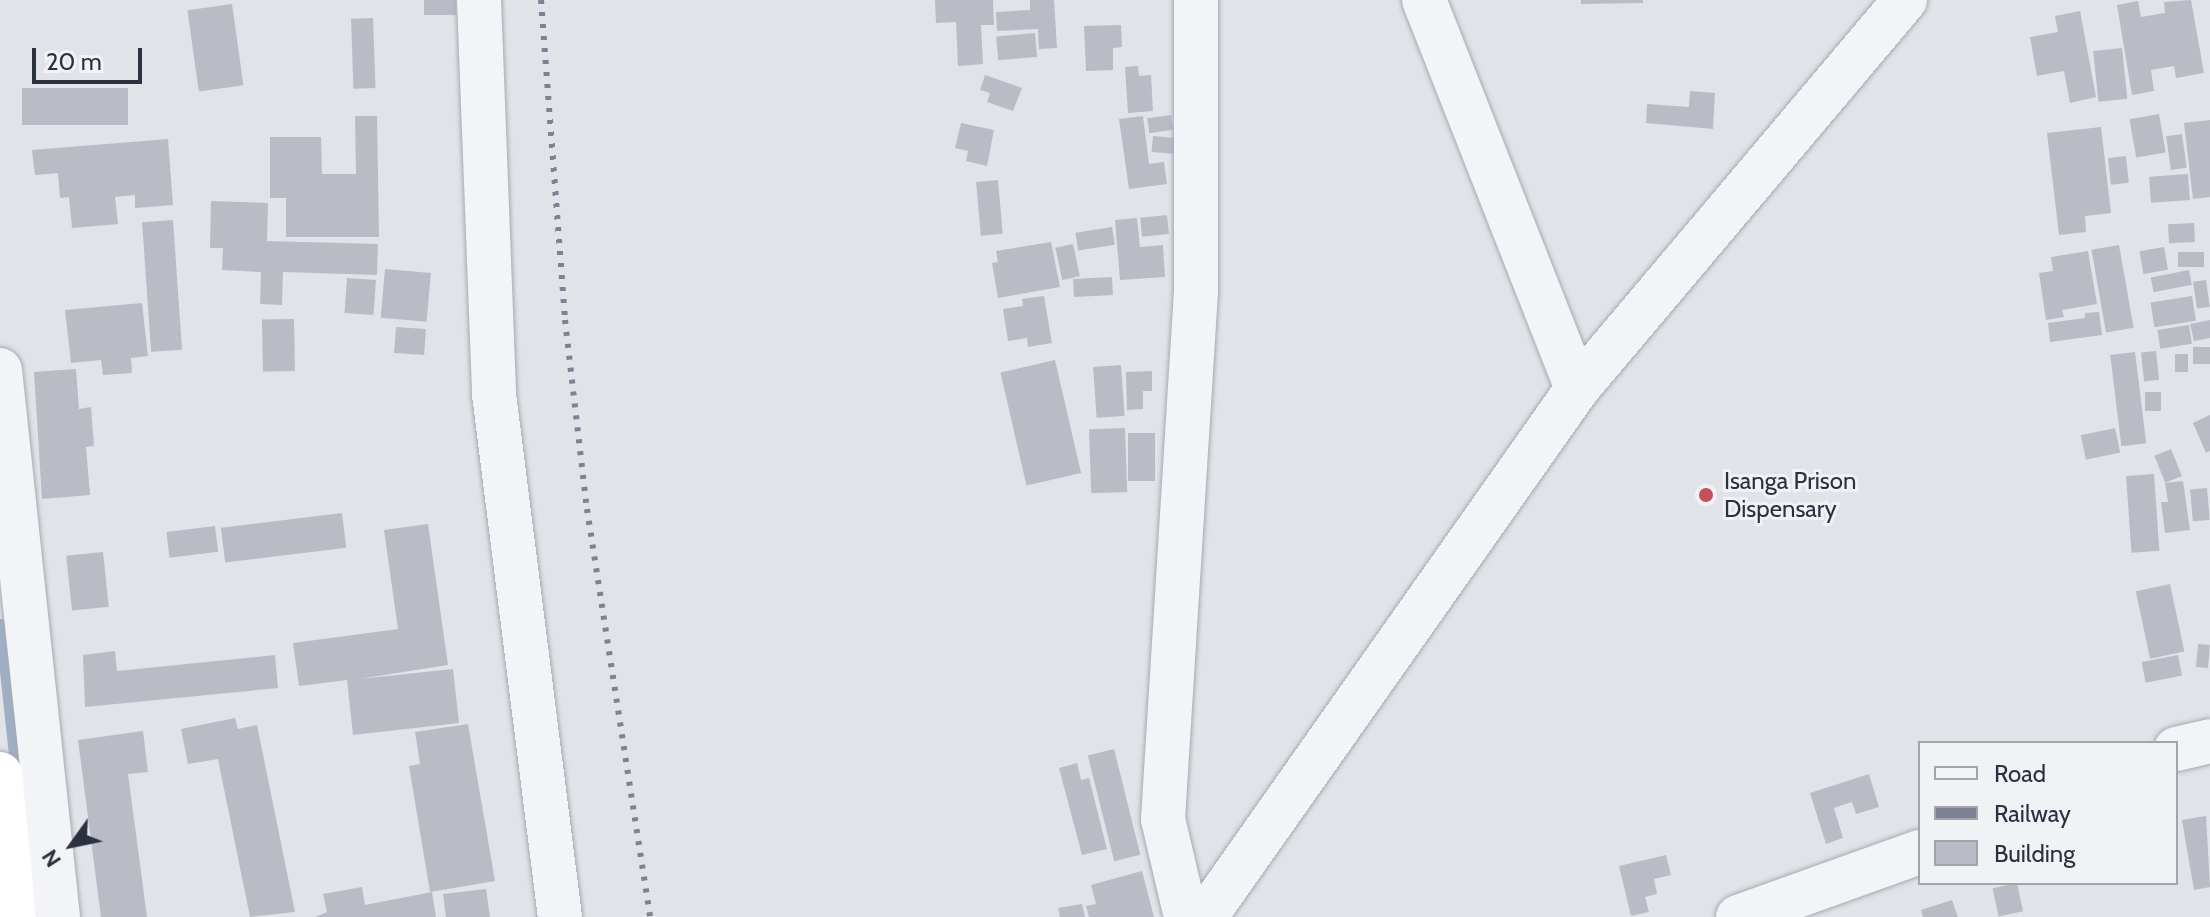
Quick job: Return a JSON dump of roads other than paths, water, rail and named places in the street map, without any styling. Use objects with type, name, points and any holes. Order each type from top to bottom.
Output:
[{"type":"highway","points":[[0,774],[14,917]]},
{"type":"street","points":[[479,0],[494,394],[560,917]]},
{"type":"street","points":[[1186,917],[1163,819],[1196,291],[1196,0]]},
{"type":"street","points":[[1424,0],[1577,389]]},
{"type":"street","points":[[1205,917],[1577,389],[1905,0]]},
{"type":"street","points":[[0,370],[58,917]]},
{"type":"street","points":[[2178,749],[2210,741]]},
{"type":"street","points":[[1738,917],[1918,853]]},
{"type":"waterway","points":[[0,624],[16,773]]},
{"type":"railway","points":[[541,0],[565,320],[587,509],[650,917]]},
{"type":"place","name":"Isanga Prison Dispensary","points":[[1706,495]]}]
